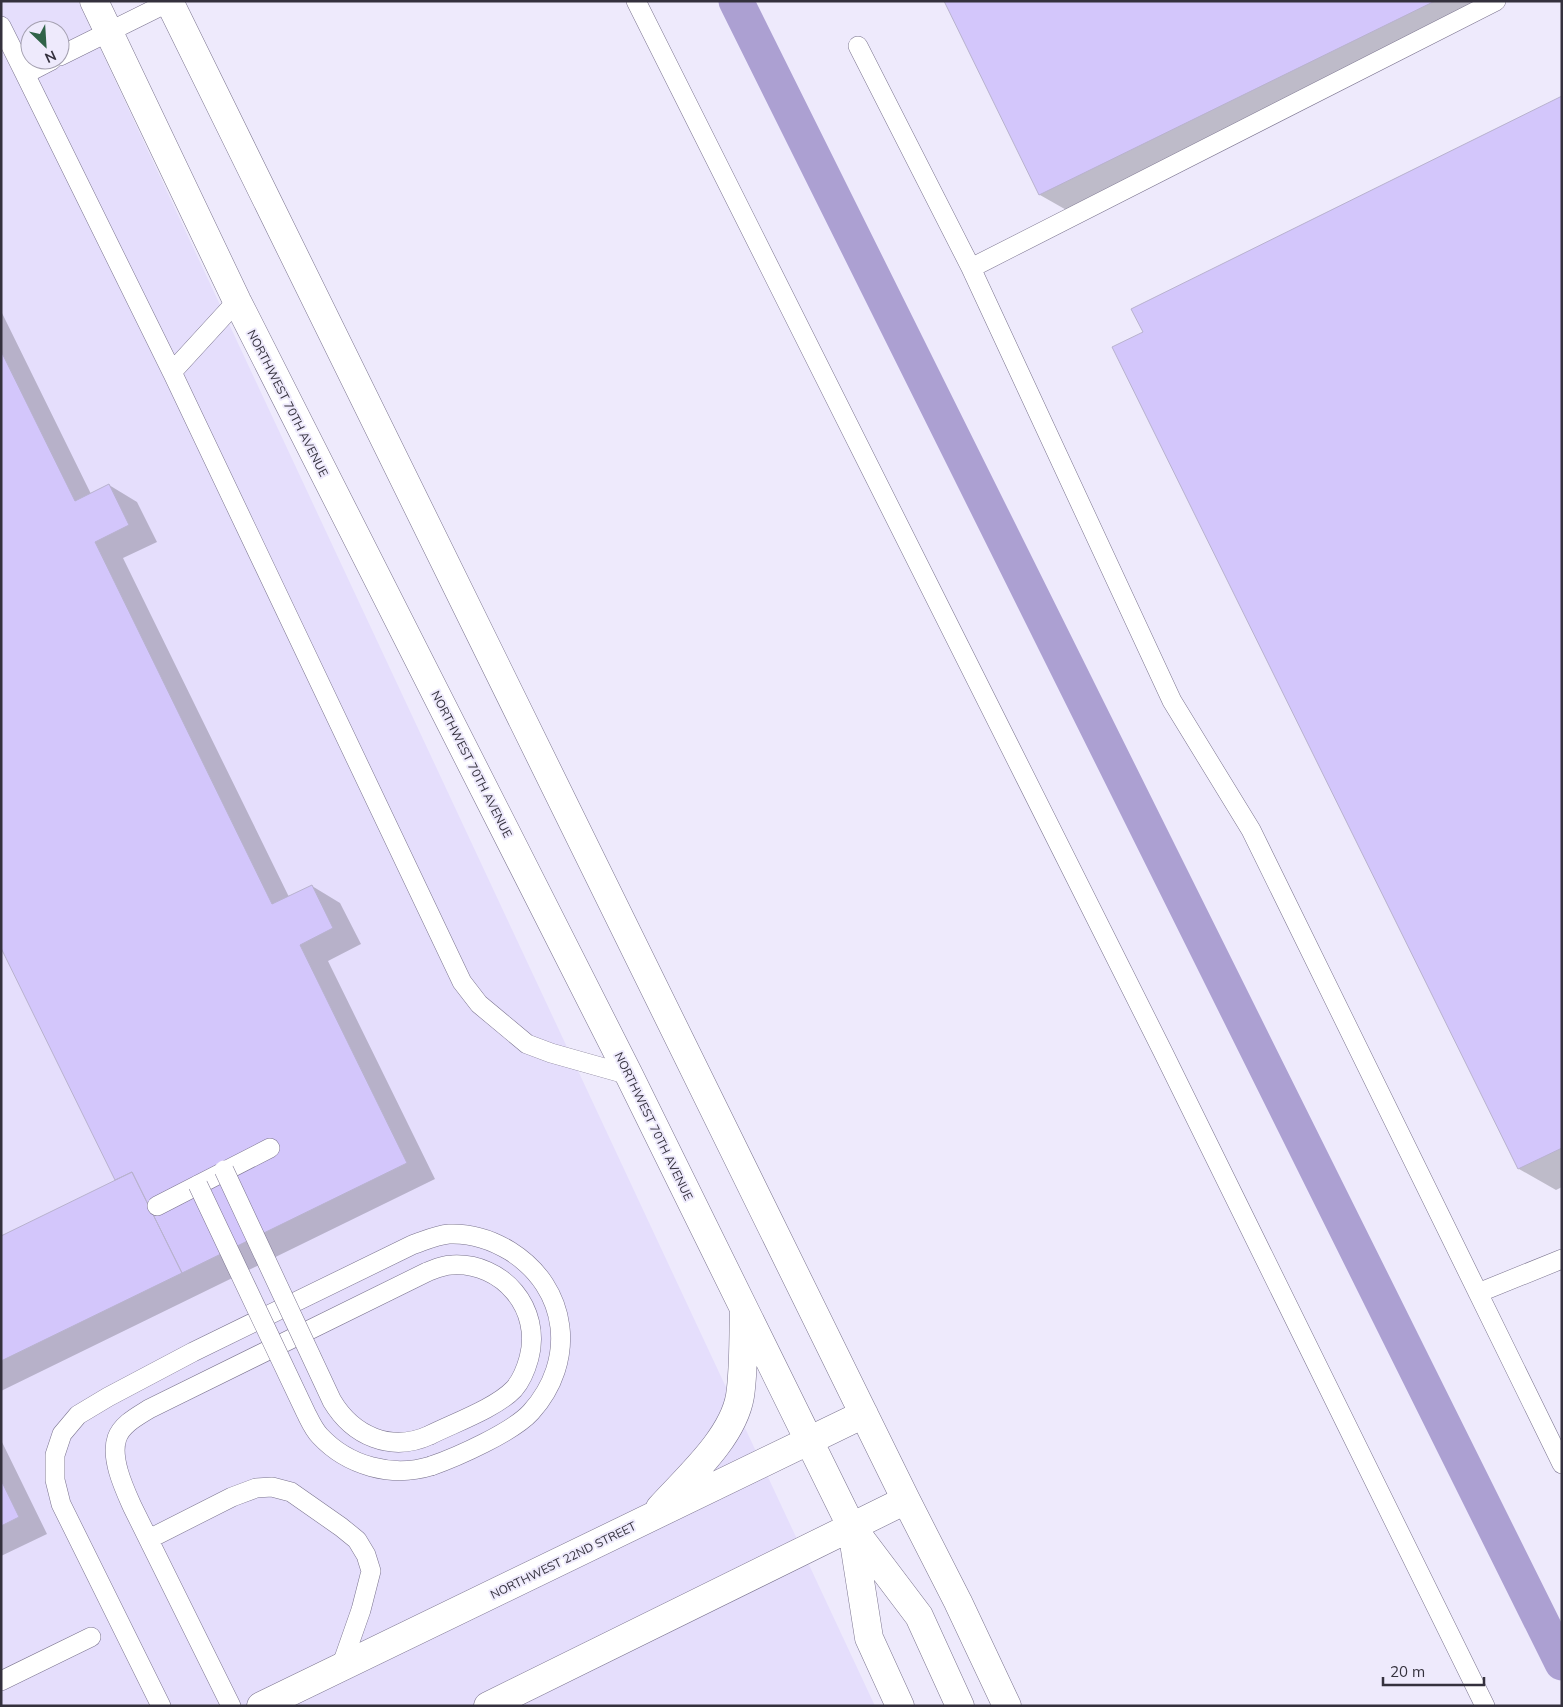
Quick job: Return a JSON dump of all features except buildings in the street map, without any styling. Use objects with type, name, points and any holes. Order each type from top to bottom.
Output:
[{"type":"main road","name":"NORTHWEST 70TH AVENUE","points":[[94,1],[237,302],[629,1075],[851,1526]]},
{"type":"main road","points":[[169,2],[906,1500],[958,1602],[1007,1706]]},
{"type":"main road","points":[[650,1518],[717,1444],[732,1421],[740,1397],[744,1310]]},
{"type":"main road","name":"NORTHWEST 22ND STREET","points":[[261,1706],[864,1414]]},
{"type":"main road","points":[[488,1706],[906,1500]]},
{"type":"main road","points":[[851,1526],[869,1638],[900,1706]]},
{"type":"main road","points":[[851,1526],[919,1616],[960,1706]]},
{"type":"lane","points":[[636,1],[1163,1052],[1485,1706]]},
{"type":"lane","points":[[971,268],[1496,1]]},
{"type":"lane","points":[[70,51],[169,2]]},
{"type":"lane","points":[[1,26],[172,372],[462,982],[478,1004],[527,1044],[629,1075]]},
{"type":"lane","points":[[858,46],[971,268],[1172,701],[1251,830],[1562,1464]]},
{"type":"lane","points":[[25,74],[33,70]]},
{"type":"lane","points":[[172,372],[237,302]]},
{"type":"lane","points":[[157,1206],[270,1148]]},
{"type":"lane","points":[[224,1170],[298,1330],[303,1338],[327,1392],[338,1412],[356,1430],[390,1441],[411,1442],[492,1405],[514,1389],[521,1378],[531,1352],[532,1337],[527,1314],[520,1297],[510,1286],[499,1277],[483,1269],[466,1265],[451,1265],[427,1272],[340,1315],[305,1332],[296,1336],[287,1340],[149,1409],[129,1422],[117,1437],[116,1457],[122,1483],[232,1706]]},
{"type":"lane","points":[[161,1706],[62,1504],[55,1480],[55,1455],[62,1434],[78,1415],[108,1396],[254,1322],[263,1318],[272,1314],[412,1245],[447,1234],[467,1235],[485,1239],[509,1251],[534,1269],[552,1299],[558,1315],[560,1349],[557,1368],[542,1398],[530,1414],[505,1431],[444,1462],[420,1470],[388,1470],[372,1468],[355,1462],[320,1436],[309,1419],[272,1343],[264,1325],[260,1317],[248,1290],[198,1185]]},
{"type":"lane","points":[[1478,1293],[1562,1259]]},
{"type":"lane","points":[[149,1539],[232,1497],[256,1488],[272,1487],[291,1492],[342,1527],[357,1540],[366,1555],[371,1571],[361,1610],[340,1667]]},
{"type":"lane","points":[[1,1681],[91,1637]]},
{"type":"shaded area","points":[[1,1],[78,1],[875,1706],[1,1706]]},
{"type":"waterway","points":[[736,1],[1562,1663]]}]
